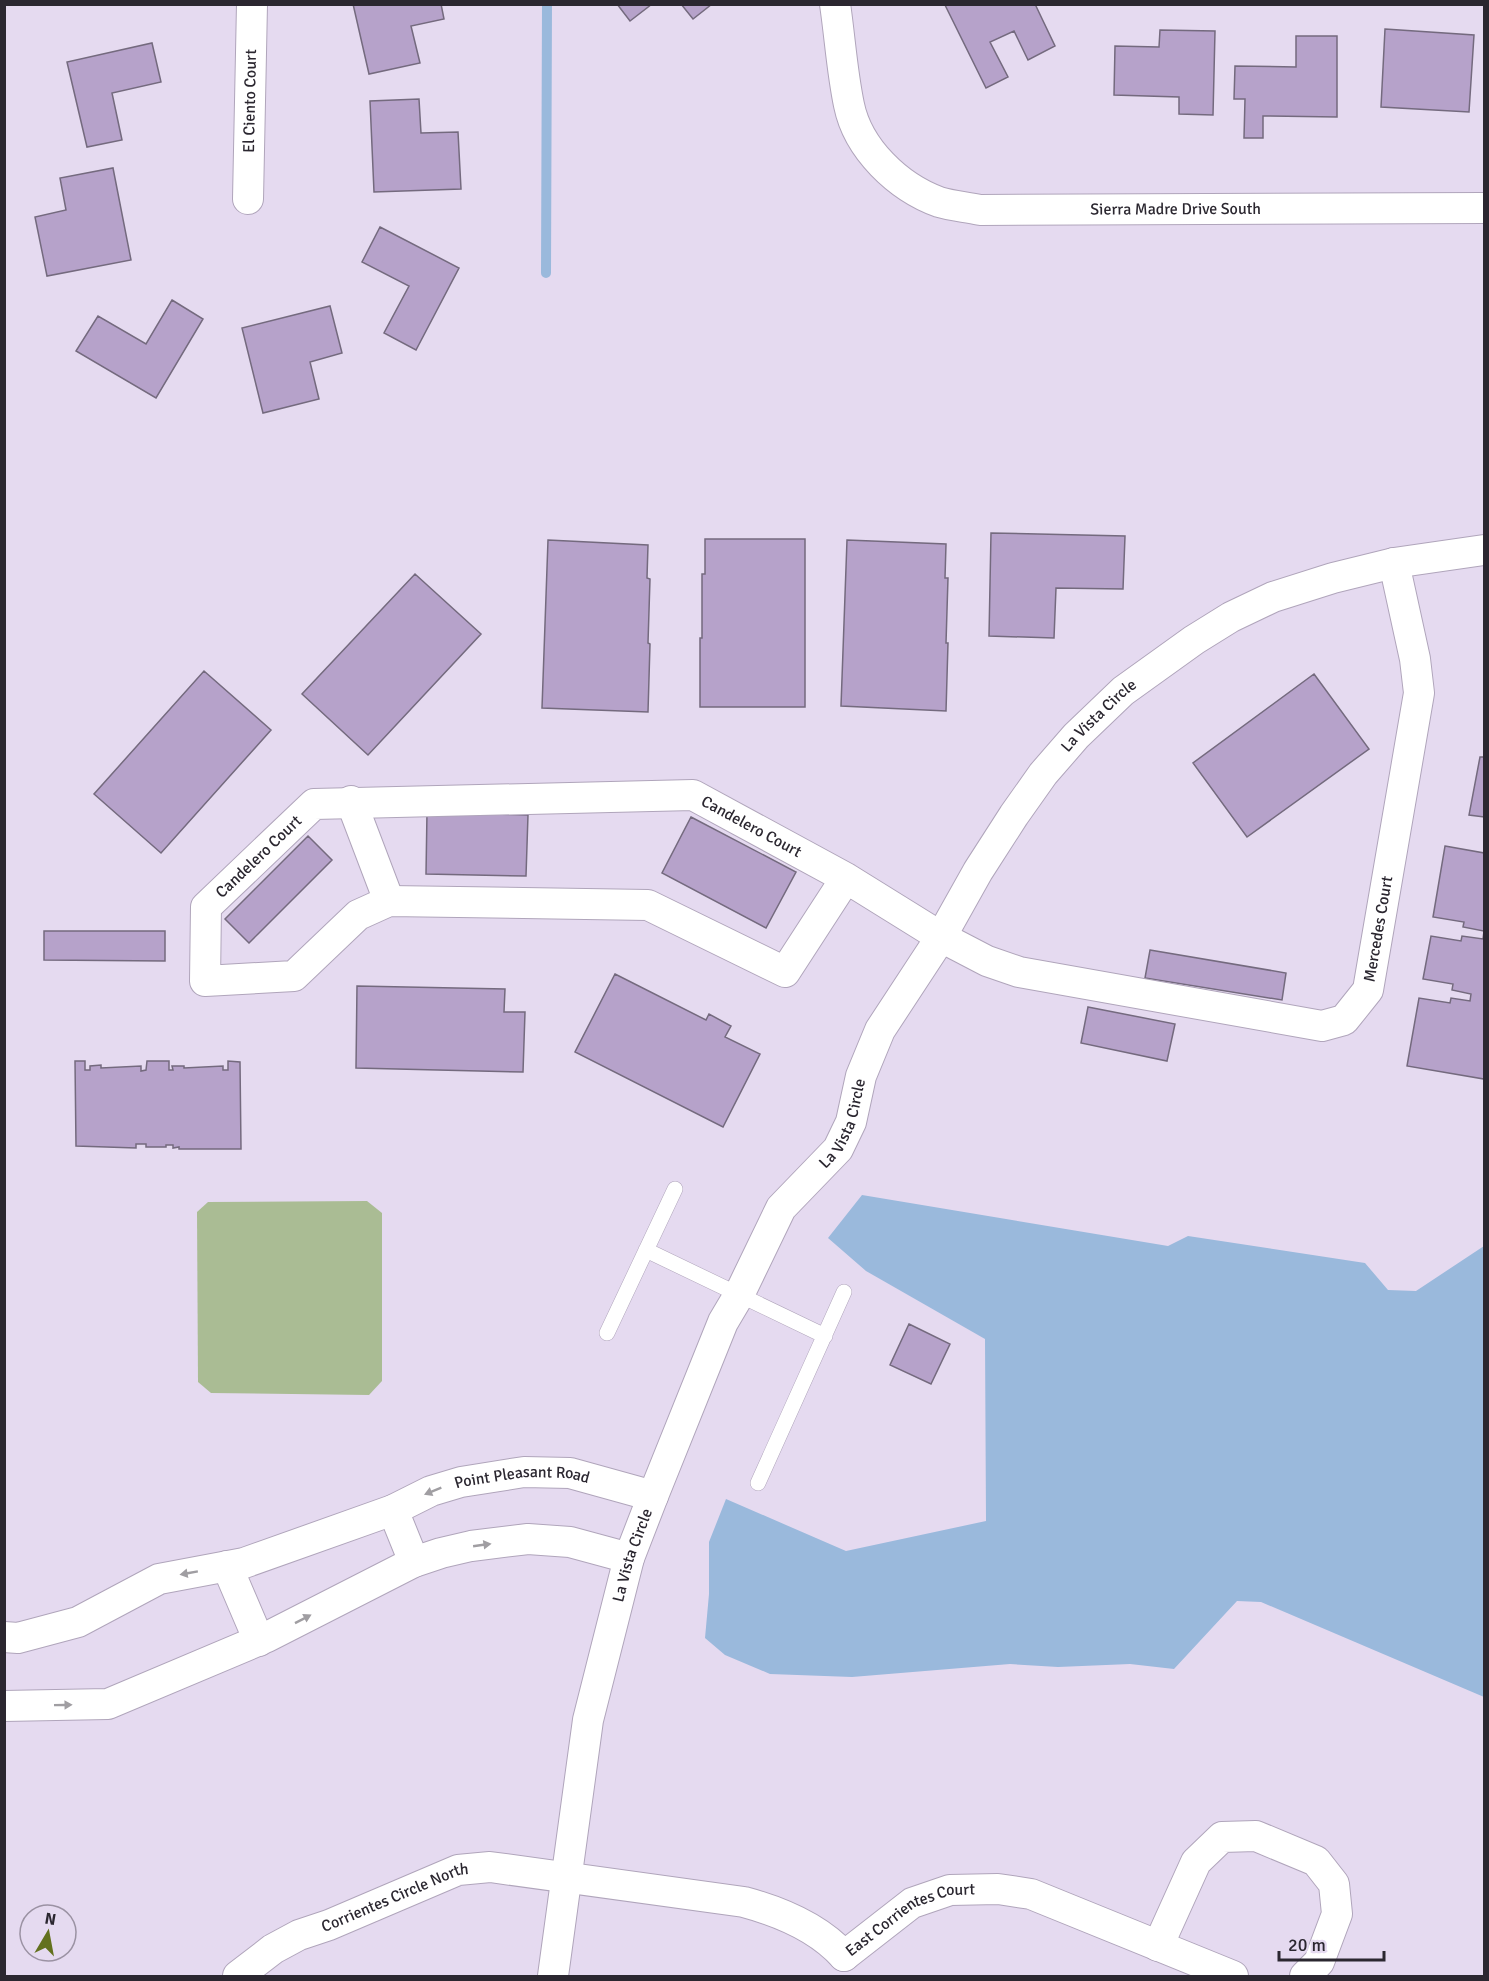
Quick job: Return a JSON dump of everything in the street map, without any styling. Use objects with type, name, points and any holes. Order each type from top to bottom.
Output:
[{"type":"street","name":"El Ciento Court","points":[[248,199],[252,4]]},
{"type":"street","name":"Sierra Madre Drive South","points":[[835,4],[849,106],[861,136],[879,161],[904,184],[940,202],[980,210],[1485,208]]},
{"type":"street","name":"La Vista Circle","points":[[553,1977],[588,1720],[629,1558],[723,1322],[781,1208],[838,1149],[851,1122],[861,1076],[880,1030],[941,937],[1002,833],[1043,774],[1076,736],[1123,691],[1194,640],[1232,617],[1273,597],[1334,578],[1394,563],[1485,550]]},
{"type":"street","name":"Mercedes Court","points":[[941,937],[987,961],[1019,972],[1322,1026],[1344,1020],[1368,990],[1419,693],[1415,658],[1394,563]]},
{"type":"street","name":"Candelero Court","points":[[846,878],[785,972],[648,905],[389,901],[358,915],[294,976],[205,981],[206,907],[314,804],[351,801],[693,795],[846,878],[941,937]]},
{"type":"street","points":[[351,801],[389,901]]},
{"type":"street","name":"Point Pleasant Road","points":[[4,1637],[18,1638],[78,1622],[159,1579],[244,1563],[393,1510],[431,1491],[461,1482],[524,1472],[570,1473],[654,1496]]},
{"type":"street","points":[[393,1510],[414,1562]]},
{"type":"street","points":[[4,1706],[108,1704],[259,1641],[414,1562],[441,1553],[471,1546],[528,1539],[570,1542],[629,1558]]},
{"type":"street","points":[[227,1566],[259,1641]]},
{"type":"street","points":[[1158,1946],[1196,1862],[1222,1837],[1256,1836],[1317,1861],[1334,1884],[1337,1914],[1319,1962],[1305,1977]]},
{"type":"street","name":"Corrientes Circle North","points":[[238,1977],[273,1949],[299,1935],[329,1926],[458,1870],[490,1867],[566,1877]]},
{"type":"street","name":"East Corrientes Court","points":[[566,1877],[744,1902],[766,1908],[806,1926],[832,1943],[842,1966],[912,1904],[950,1890],[998,1888],[1031,1894],[1233,1977]]},
{"type":"lane","points":[[607,1333],[675,1189]]},
{"type":"lane","points":[[646,1250],[825,1335]]},
{"type":"lane","points":[[758,1483],[844,1292]]},
{"type":"green space","points":[[367,1201],[382,1213],[382,1381],[369,1395],[211,1393],[198,1382],[197,1212],[208,1202]]},
{"type":"water","points":[[862,1195],[1168,1246],[1188,1236],[1365,1263],[1388,1290],[1416,1291],[1484,1246],[1484,1697],[1261,1602],[1237,1601],[1174,1669],[1130,1664],[1058,1667],[1010,1664],[852,1677],[770,1674],[725,1655],[705,1638],[709,1594],[709,1542],[726,1499],[846,1551],[986,1521],[985,1339],[866,1271],[828,1238]]},
{"type":"building","points":[[353,4],[441,4],[444,19],[411,26],[420,63],[369,74]]},
{"type":"building","points":[[617,4],[652,4],[630,21]]},
{"type":"building","points":[[681,4],[712,4],[693,19]]},
{"type":"building","points":[[1035,4],[1055,46],[1028,60],[1014,31],[990,42],[1008,77],[986,88],[945,5]]},
{"type":"building","points":[[1385,29],[1474,35],[1469,112],[1381,107]]},
{"type":"building","points":[[1160,30],[1215,31],[1213,115],[1179,114],[1179,97],[1114,95],[1115,46],[1159,47]]},
{"type":"building","points":[[1296,36],[1337,36],[1337,117],[1263,116],[1263,138],[1244,138],[1245,99],[1234,99],[1235,66],[1296,67]]},
{"type":"building","points":[[152,43],[161,82],[112,93],[122,140],[87,147],[67,62]]},
{"type":"building","points":[[419,99],[421,133],[458,132],[461,189],[374,192],[370,101]]},
{"type":"building","points":[[113,168],[131,260],[47,276],[35,217],[66,210],[60,178]]},
{"type":"building","points":[[380,227],[459,268],[416,350],[384,333],[409,286],[362,262]]},
{"type":"building","points":[[172,300],[203,319],[156,398],[76,351],[98,316],[146,344]]},
{"type":"building","points":[[330,306],[342,353],[310,362],[319,399],[263,413],[242,328]]},
{"type":"building","points":[[991,533],[1125,536],[1123,589],[1056,588],[1054,638],[989,636]]},
{"type":"building","points":[[705,539],[805,539],[805,707],[700,707],[700,638],[702,638],[702,574],[705,574]]},
{"type":"building","points":[[548,540],[648,545],[647,578],[650,579],[648,643],[650,644],[648,712],[542,708]]},
{"type":"building","points":[[847,540],[946,544],[945,578],[948,578],[946,643],[948,643],[946,711],[841,706]]},
{"type":"building","points":[[415,574],[481,634],[368,755],[302,694]]},
{"type":"building","points":[[204,671],[271,730],[161,853],[94,794]]},
{"type":"building","points":[[1314,674],[1369,749],[1247,837],[1193,763]]},
{"type":"building","points":[[1480,757],[1484,757],[1484,817],[1469,815]]},
{"type":"building","points":[[427,812],[528,815],[526,876],[426,874]]},
{"type":"building","points":[[691,817],[796,872],[766,928],[662,873]]},
{"type":"building","points":[[308,836],[332,860],[249,943],[225,919]]},
{"type":"building","points":[[1445,846],[1484,853],[1484,931],[1463,927],[1464,922],[1433,917]]},
{"type":"building","points":[[44,931],[165,931],[165,961],[44,960]]},
{"type":"building","points":[[1484,931],[1484,1079],[1407,1066],[1419,998],[1450,1003],[1451,998],[1470,1001],[1471,994],[1452,990],[1453,984],[1423,979],[1431,936],[1461,941],[1462,936],[1483,939]]},
{"type":"building","points":[[1150,950],[1286,973],[1282,1000],[1145,978]]},
{"type":"building","points":[[615,974],[706,1020],[709,1014],[731,1026],[725,1037],[760,1054],[723,1127],[575,1052]]},
{"type":"building","points":[[357,986],[505,989],[504,1012],[525,1012],[523,1072],[356,1068]]},
{"type":"building","points":[[1088,1007],[1175,1024],[1167,1061],[1081,1043]]},
{"type":"building","points":[[75,1061],[85,1061],[85,1070],[90,1070],[90,1066],[101,1065],[101,1068],[141,1066],[141,1071],[146,1070],[147,1061],[169,1061],[169,1070],[173,1070],[172,1066],[184,1066],[184,1068],[223,1066],[223,1070],[228,1070],[228,1061],[240,1062],[241,1149],[179,1149],[179,1147],[173,1148],[173,1145],[146,1147],[146,1144],[136,1144],[136,1148],[76,1146]]},
{"type":"building","points":[[909,1324],[950,1344],[931,1384],[890,1365]]},
{"type":"waterway","points":[[546,273],[547,4]]}]
